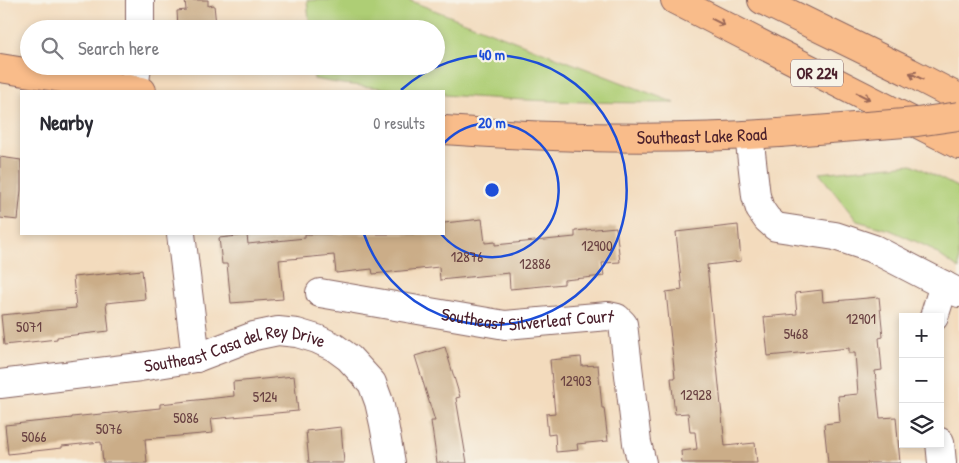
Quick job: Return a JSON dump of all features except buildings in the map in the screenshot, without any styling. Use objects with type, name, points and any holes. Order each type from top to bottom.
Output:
[{"type":"main road","name":"OR 224","points":[[762,0],[959,98]]},
{"type":"main road","name":"OR 224","points":[[676,1],[959,145]]},
{"type":"main road","points":[[0,68],[20,70]]},
{"type":"main road","points":[[69,75],[138,82]]},
{"type":"main road","name":"Southeast Lake Road","points":[[445,130],[610,137],[698,137],[779,133],[917,122],[959,116]]},
{"type":"street","points":[[140,0],[140,20]]},
{"type":"street","points":[[749,135],[756,196],[760,209],[767,219],[776,227],[835,236],[874,249],[952,289],[937,313]]},
{"type":"street","points":[[181,235],[196,358]]},
{"type":"street","name":"Southeast Silverleaf Court","points":[[320,294],[505,325],[608,316],[617,318],[624,324],[637,443],[642,463]]},
{"type":"street","name":"Southeast Casa del Rey Drive","points":[[0,384],[140,367],[196,358],[254,336],[278,331],[297,334],[317,339],[334,347],[349,358],[372,383],[384,424],[390,463]]},
{"type":"street","points":[[941,448],[942,463]]},
{"type":"green space","points":[[307,0],[408,0],[675,103],[617,103],[473,97],[445,95],[445,90],[400,90],[314,79],[314,75],[445,75],[445,20],[309,20]]},
{"type":"green space","points":[[912,164],[959,188],[959,269],[928,247],[890,230],[857,221],[819,173]]}]
